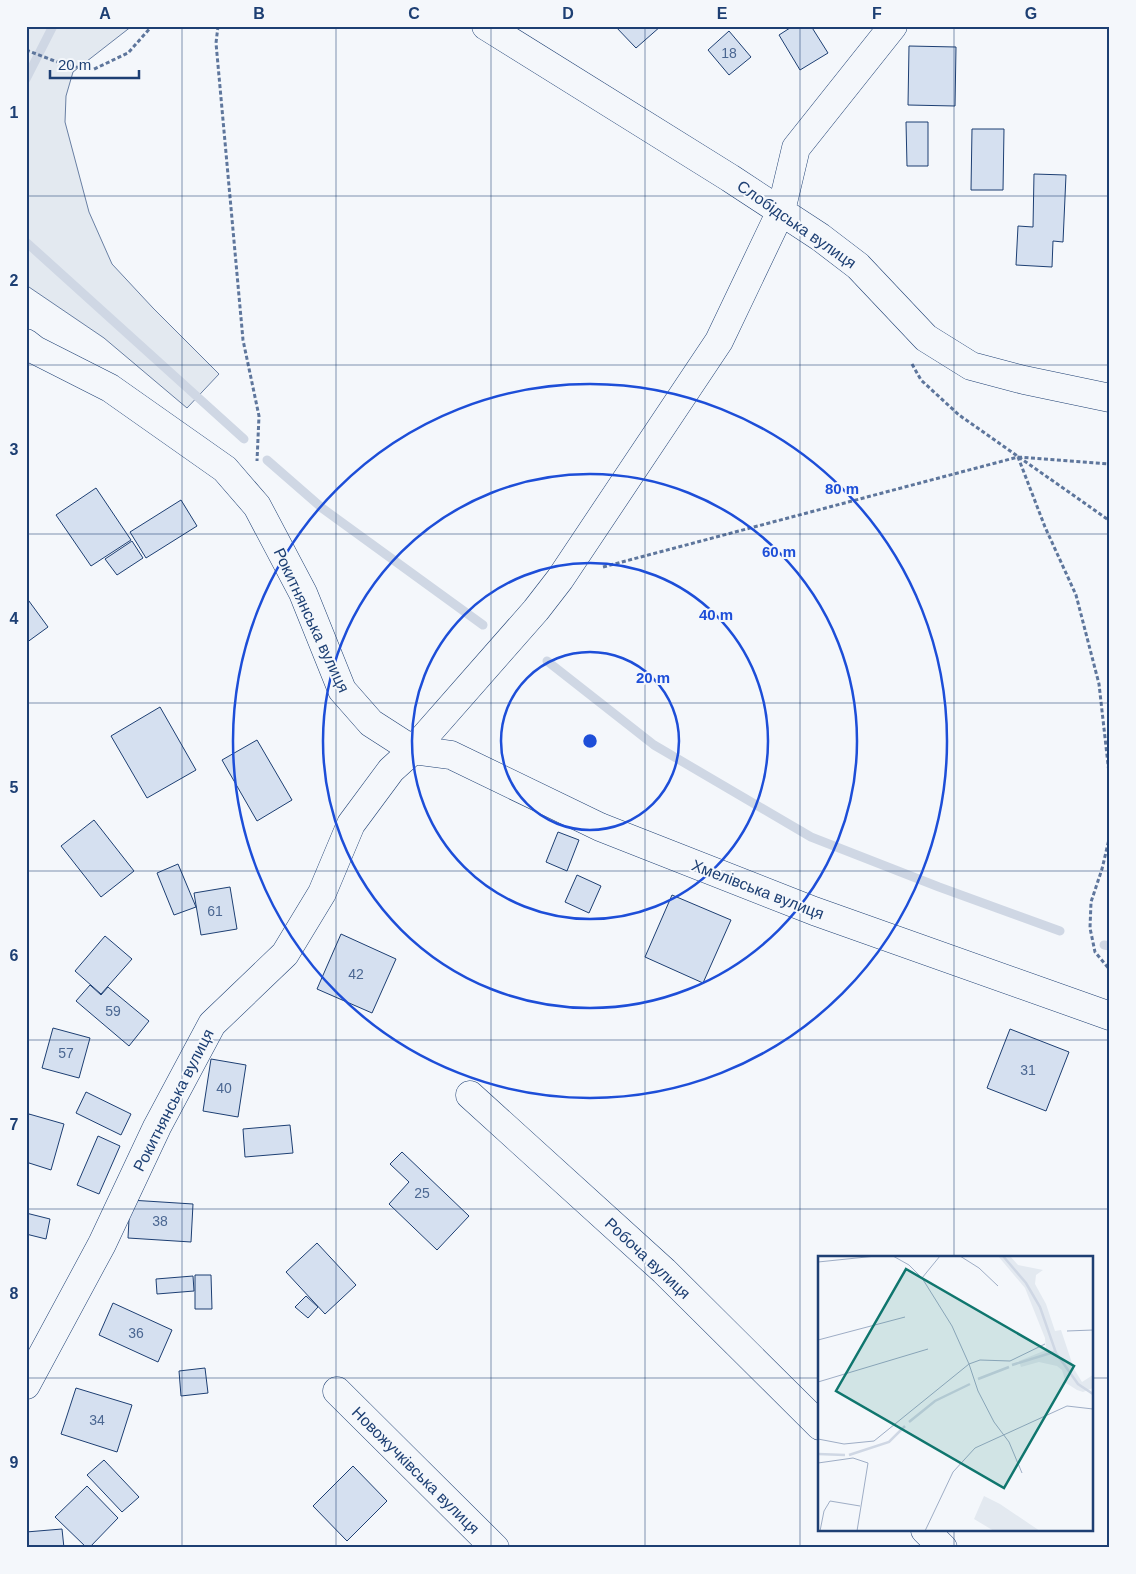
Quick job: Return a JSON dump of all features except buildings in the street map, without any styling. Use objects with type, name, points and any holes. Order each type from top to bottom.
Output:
[{"type":"street","name":"Слобідська вулиця","points":[[486,26],[820,237],[858,266],[926,338],[971,366],[1024,380],[1110,398]]},
{"type":"street","points":[[413,750],[536,610],[560,579],[719,341],[781,211],[796,148],[893,26]]},
{"type":"street","name":"Рокитнянська вулиця","points":[[26,344],[110,388],[225,469],[257,506],[302,593],[342,690],[371,723],[413,750],[392,770],[351,824],[322,893],[285,954],[212,1024],[157,1127],[102,1244],[26,1385]]},
{"type":"street","name":"Хмелівська вулиця","points":[[413,750],[451,755],[619,835],[814,911],[1110,1016]]},
{"type":"street","name":"Робоча вулиця","points":[[470,1095],[664,1271],[818,1424]]},
{"type":"street","name":"Новожучківська вулиця","points":[[337,1391],[495,1548]]},
{"type":"street","points":[[927,1532],[943,1548]]},
{"type":"path","points":[[26,50],[65,65],[92,70],[128,52],[152,26]]},
{"type":"path","points":[[218,26],[216,43],[243,340],[259,416],[257,506]]},
{"type":"path","points":[[907,356],[921,380],[953,409],[1110,521]]},
{"type":"path","points":[[1018,457],[1045,527],[1076,596],[1099,684],[1110,782]]},
{"type":"path","points":[[560,579],[1018,457],[1110,464]]},
{"type":"path","points":[[1110,836],[1091,902],[1090,928],[1095,952],[1110,970]]},
{"type":"shaded area","points":[[26,26],[132,26],[73,72],[66,96],[65,122],[89,212],[112,264],[219,374],[187,408],[104,338],[26,285]]},
{"type":"waterway","points":[[26,79],[53,26]]},
{"type":"waterway","points":[[26,242],[244,439]]},
{"type":"waterway","points":[[267,460],[322,508],[483,625]]},
{"type":"waterway","points":[[547,661],[654,745],[811,837],[939,887],[1060,931]]},
{"type":"waterway","points":[[1104,945],[1110,946]]}]
